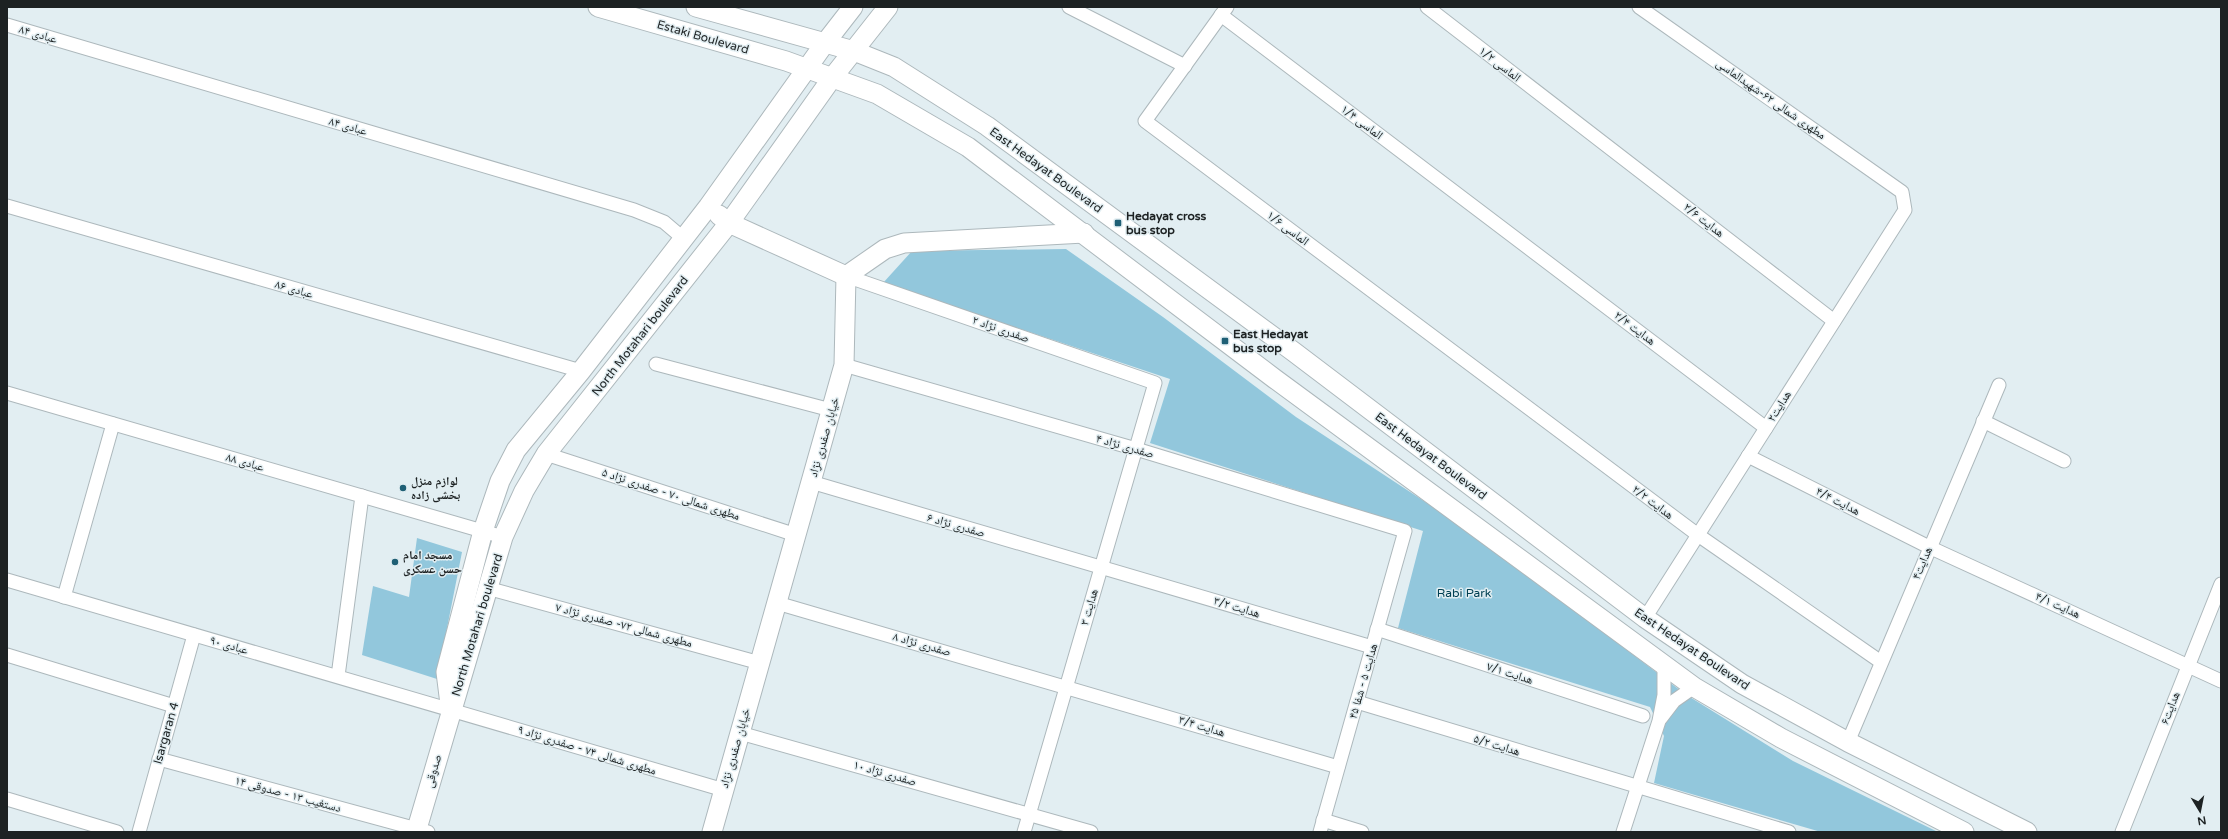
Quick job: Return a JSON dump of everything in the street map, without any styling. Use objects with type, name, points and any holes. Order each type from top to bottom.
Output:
[{"type":"main road","name":"Estaki Boulevard","points":[[598,7],[807,69]]},
{"type":"main road","points":[[696,7],[854,51]]},
{"type":"main road","name":"North Motahari boulevard","points":[[451,709],[446,672],[483,531],[500,480],[516,450],[581,371],[684,239],[825,42],[853,7]]},
{"type":"main road","name":"North Motahari boulevard","points":[[451,709],[503,537],[524,491],[546,454],[729,223],[832,78],[888,7]]},
{"type":"main road","name":"East Hedayat Boulevard","points":[[854,51],[894,67],[987,126],[1294,352],[1645,618],[1742,684],[1848,742],[2027,832]]},
{"type":"main road","points":[[807,69],[877,94],[968,147],[1084,233],[1275,379],[1694,686],[1781,738],[1964,832]]},
{"type":"main road","points":[[708,207],[729,223],[846,276],[885,249],[904,243],[1084,233]]},
{"type":"main road","name":"خیابان صفدری نژاد","points":[[712,832],[844,365],[846,276]]},
{"type":"main road","name":"صدوقی","points":[[420,831],[451,709]]},
{"type":"main road","points":[[1938,819],[1951,794]]},
{"type":"street","points":[[1069,7],[1185,66],[1224,11]]},
{"type":"street","name":"الماسی ۱/۲","points":[[1427,7],[1574,120]]},
{"type":"street","name":"مطهری شمالی ۶۲-شهیدالماسی","points":[[1640,7],[1902,192]]},
{"type":"street","name":"الماسی ۱/۴","points":[[1224,11],[1504,229]]},
{"type":"street","name":"عبادی ۸۴","points":[[7,25],[634,210],[664,222],[684,239]]},
{"type":"street","name":"الماسی ۱/۶","points":[[1185,66],[1146,121],[1431,335]]},
{"type":"street","name":"هدایت ۲/۶","points":[[1574,120],[1834,321]]},
{"type":"street","name":"هدایت۲","points":[[1645,618],[1905,210],[1902,192]]},
{"type":"street","name":"عبادی ۸۶","points":[[7,206],[581,371]]},
{"type":"street","name":"هدایت ۲/۴","points":[[1504,229],[1766,428]]},
{"type":"street","name":"صفدری نژاد ۲","points":[[846,276],[1155,383]]},
{"type":"street","name":"هدایت ۲/۲","points":[[1431,335],[1698,535],[1881,662]]},
{"type":"street","points":[[656,364],[831,410]]},
{"type":"street","name":"صفدری نژاد ۴","points":[[844,365],[1136,449],[1405,531]]},
{"type":"street","name":"هدایت ۳","points":[[1024,832],[1155,383]]},
{"type":"street","name":"هدایت۴","points":[[1848,742],[1929,547],[1999,385]]},
{"type":"street","name":"عبادی ۸۸","points":[[7,393],[503,537]]},
{"type":"street","points":[[1983,421],[2064,461]]},
{"type":"street","points":[[64,596],[113,424]]},
{"type":"street","name":"مطهری شمالی ۷۰ - صفدری نژاد ۵","points":[[546,454],[796,535]]},
{"type":"street","name":"هدایت ۴/۴","points":[[1748,456],[1929,547]]},
{"type":"street","name":"صفدری نژاد ۶","points":[[811,482],[1101,567]]},
{"type":"street","points":[[338,676],[362,496]]},
{"type":"street","name":"هدایت ۵ - شفا ۴۵","points":[[1322,826],[1405,531]]},
{"type":"street","name":"هدایت ۴/۱","points":[[1929,547],[2188,664],[2221,681]]},
{"type":"street","name":"هدایت ۳/۲","points":[[1101,567],[1372,647]]},
{"type":"street","name":"عبادی ۹۰","points":[[7,580],[451,709]]},
{"type":"street","name":"هدایت۶","points":[[2122,832],[2221,584]]},
{"type":"street","name":"مطهری شمالی ۷۲- صفدری نژاد ۷","points":[[487,588],[760,663]]},
{"type":"street","name":"صفدری نژاد ۸","points":[[777,603],[1066,686]]},
{"type":"street","name":"هدایت ۷/۱","points":[[1377,629],[1643,716]]},
{"type":"street","name":"Isargaran 4","points":[[139,832],[194,635]]},
{"type":"street","points":[[7,655],[174,706]]},
{"type":"street","points":[[1623,832],[1636,787],[1659,721],[1664,695],[1664,664]]},
{"type":"street","name":"هدایت ۳/۴","points":[[1066,686],[1338,767]]},
{"type":"street","points":[[1659,721],[1674,701],[1694,686]]},
{"type":"street","name":"هدایت ۵/۲","points":[[1357,702],[1789,832]]},
{"type":"street","name":"مطهری شمالی ۷۴ - صفدری نژاد ۹","points":[[451,709],[724,790]]},
{"type":"street","name":"صفدری نژاد ۱۰","points":[[740,733],[1091,832]]},
{"type":"street","name":"دستغیب ۱۳ - صدوقی ۱۴","points":[[159,759],[420,831]]},
{"type":"street","points":[[7,799],[117,832]]},
{"type":"street","points":[[1322,826],[1362,832]]},
{"type":"green space","name":"Rabi Park","points":[[1066,249],[1163,317],[1296,417],[1471,532],[1685,694],[1793,761],[1938,832],[1821,832],[1654,783],[1664,736],[1650,707],[1398,628],[1423,531],[1150,443],[1170,379],[883,283],[912,251]]},
{"type":"green space","points":[[417,538],[462,552],[437,679],[362,655],[373,586],[409,597]]},
{"type":"place","name":"Hedayat cross bus stop","points":[[1118,223]]},
{"type":"place","name":"East Hedayat bus stop","points":[[1225,341]]},
{"type":"place","name":"لوازم منزل بخشی زاده","points":[[403,488]]},
{"type":"place","name":"مسجد امام حسن عسکری","points":[[395,562]]}]
